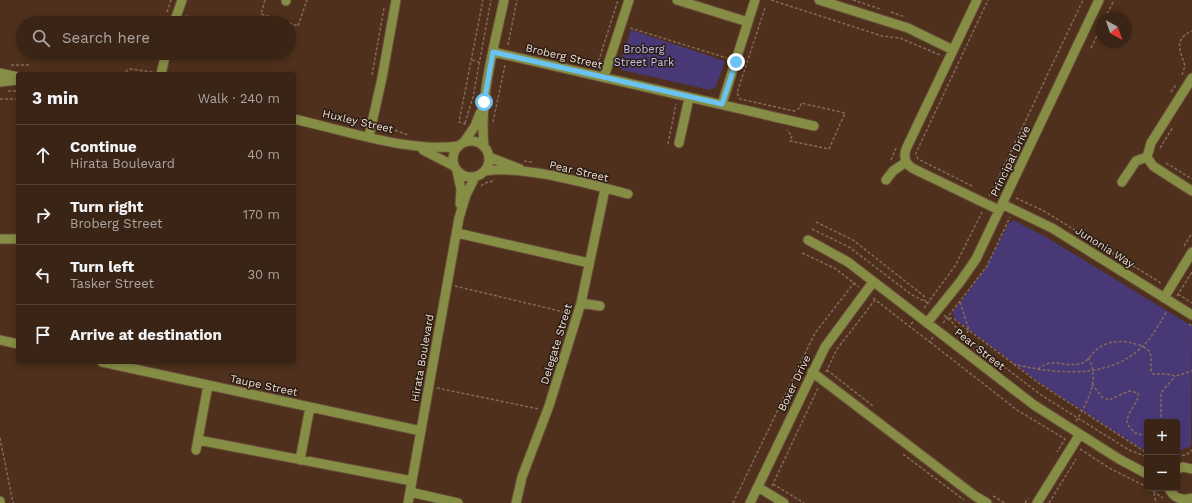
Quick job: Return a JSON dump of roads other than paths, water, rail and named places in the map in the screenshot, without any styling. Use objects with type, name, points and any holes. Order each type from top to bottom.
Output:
[{"type":"street","points":[[176,16],[182,0]]},
{"type":"street","points":[[369,136],[382,78],[396,0]]},
{"type":"street","points":[[484,102],[475,126],[453,157],[456,168],[464,176],[475,177],[485,171],[488,166],[489,157],[484,147],[482,127],[484,102],[504,0]]},
{"type":"street","points":[[604,77],[629,0]]},
{"type":"street","points":[[677,0],[748,22]]},
{"type":"street","points":[[722,104],[755,0]]},
{"type":"street","points":[[819,0],[908,28],[948,49]]},
{"type":"street","points":[[886,180],[897,168],[906,162],[904,154],[948,49],[977,0]]},
{"type":"street","name":"Principal Drive","points":[[927,323],[969,270],[1001,207],[1099,0]]},
{"type":"street","name":"Broberg Street","points":[[493,52],[814,126]]},
{"type":"street","points":[[161,72],[164,60]]},
{"type":"street","points":[[2,69],[16,75]]},
{"type":"street","points":[[1192,78],[1151,143],[1147,156],[1149,163],[1155,168],[1192,191]]},
{"type":"street","points":[[1,87],[16,81]]},
{"type":"street","points":[[679,143],[689,98]]},
{"type":"street","name":"Huxley Street","points":[[296,119],[416,146],[440,149],[461,144]]},
{"type":"street","points":[[461,144],[476,142],[484,147]]},
{"type":"street","name":"Huxley Street","points":[[416,146],[456,168]]},
{"type":"street","points":[[1122,182],[1136,161],[1147,156]]},
{"type":"street","name":"Pear Street","points":[[489,157],[525,171]]},
{"type":"street","name":"Junonia Way","points":[[906,162],[914,169],[1052,228],[1192,315]]},
{"type":"street","name":"Hirata Boulevard","points":[[456,168],[460,189],[460,218]]},
{"type":"street","name":"Pear Street","points":[[485,171],[497,169],[525,171],[628,194]]},
{"type":"street","name":"Hirata Boulevard","points":[[408,503],[460,218],[466,195],[475,177]]},
{"type":"street","name":"Delegate Street","points":[[516,503],[522,477],[547,411],[581,303],[606,189]]},
{"type":"street","points":[[457,233],[589,264]]},
{"type":"street","points":[[0,239],[16,239]]},
{"type":"street","name":"Pear Street","points":[[808,240],[848,262],[1019,395],[1119,459],[1144,471]]},
{"type":"street","points":[[1164,298],[1192,252]]},
{"type":"street","name":"Boxer Drive","points":[[750,503],[812,372],[832,335],[874,282]]},
{"type":"street","points":[[581,303],[600,306]]},
{"type":"street","points":[[0,340],[16,344]]},
{"type":"street","name":"Taupe Street","points":[[111,364],[421,431]]},
{"type":"street","points":[[812,372],[975,496],[987,503]]},
{"type":"street","points":[[196,450],[208,385]]},
{"type":"street","points":[[300,460],[310,407]]},
{"type":"street","points":[[1037,503],[1080,434]]},
{"type":"street","points":[[198,440],[412,481]]},
{"type":"street","points":[[1180,467],[1192,461]]},
{"type":"street","points":[[1180,468],[1192,469]]},
{"type":"street","points":[[758,487],[784,503]]},
{"type":"street","points":[[410,492],[458,503]]},
{"type":"street","points":[[1169,494],[1175,497],[1188,499]]},
{"type":"park label","name":"Broberg Street Park","points":[[644,55]]}]
